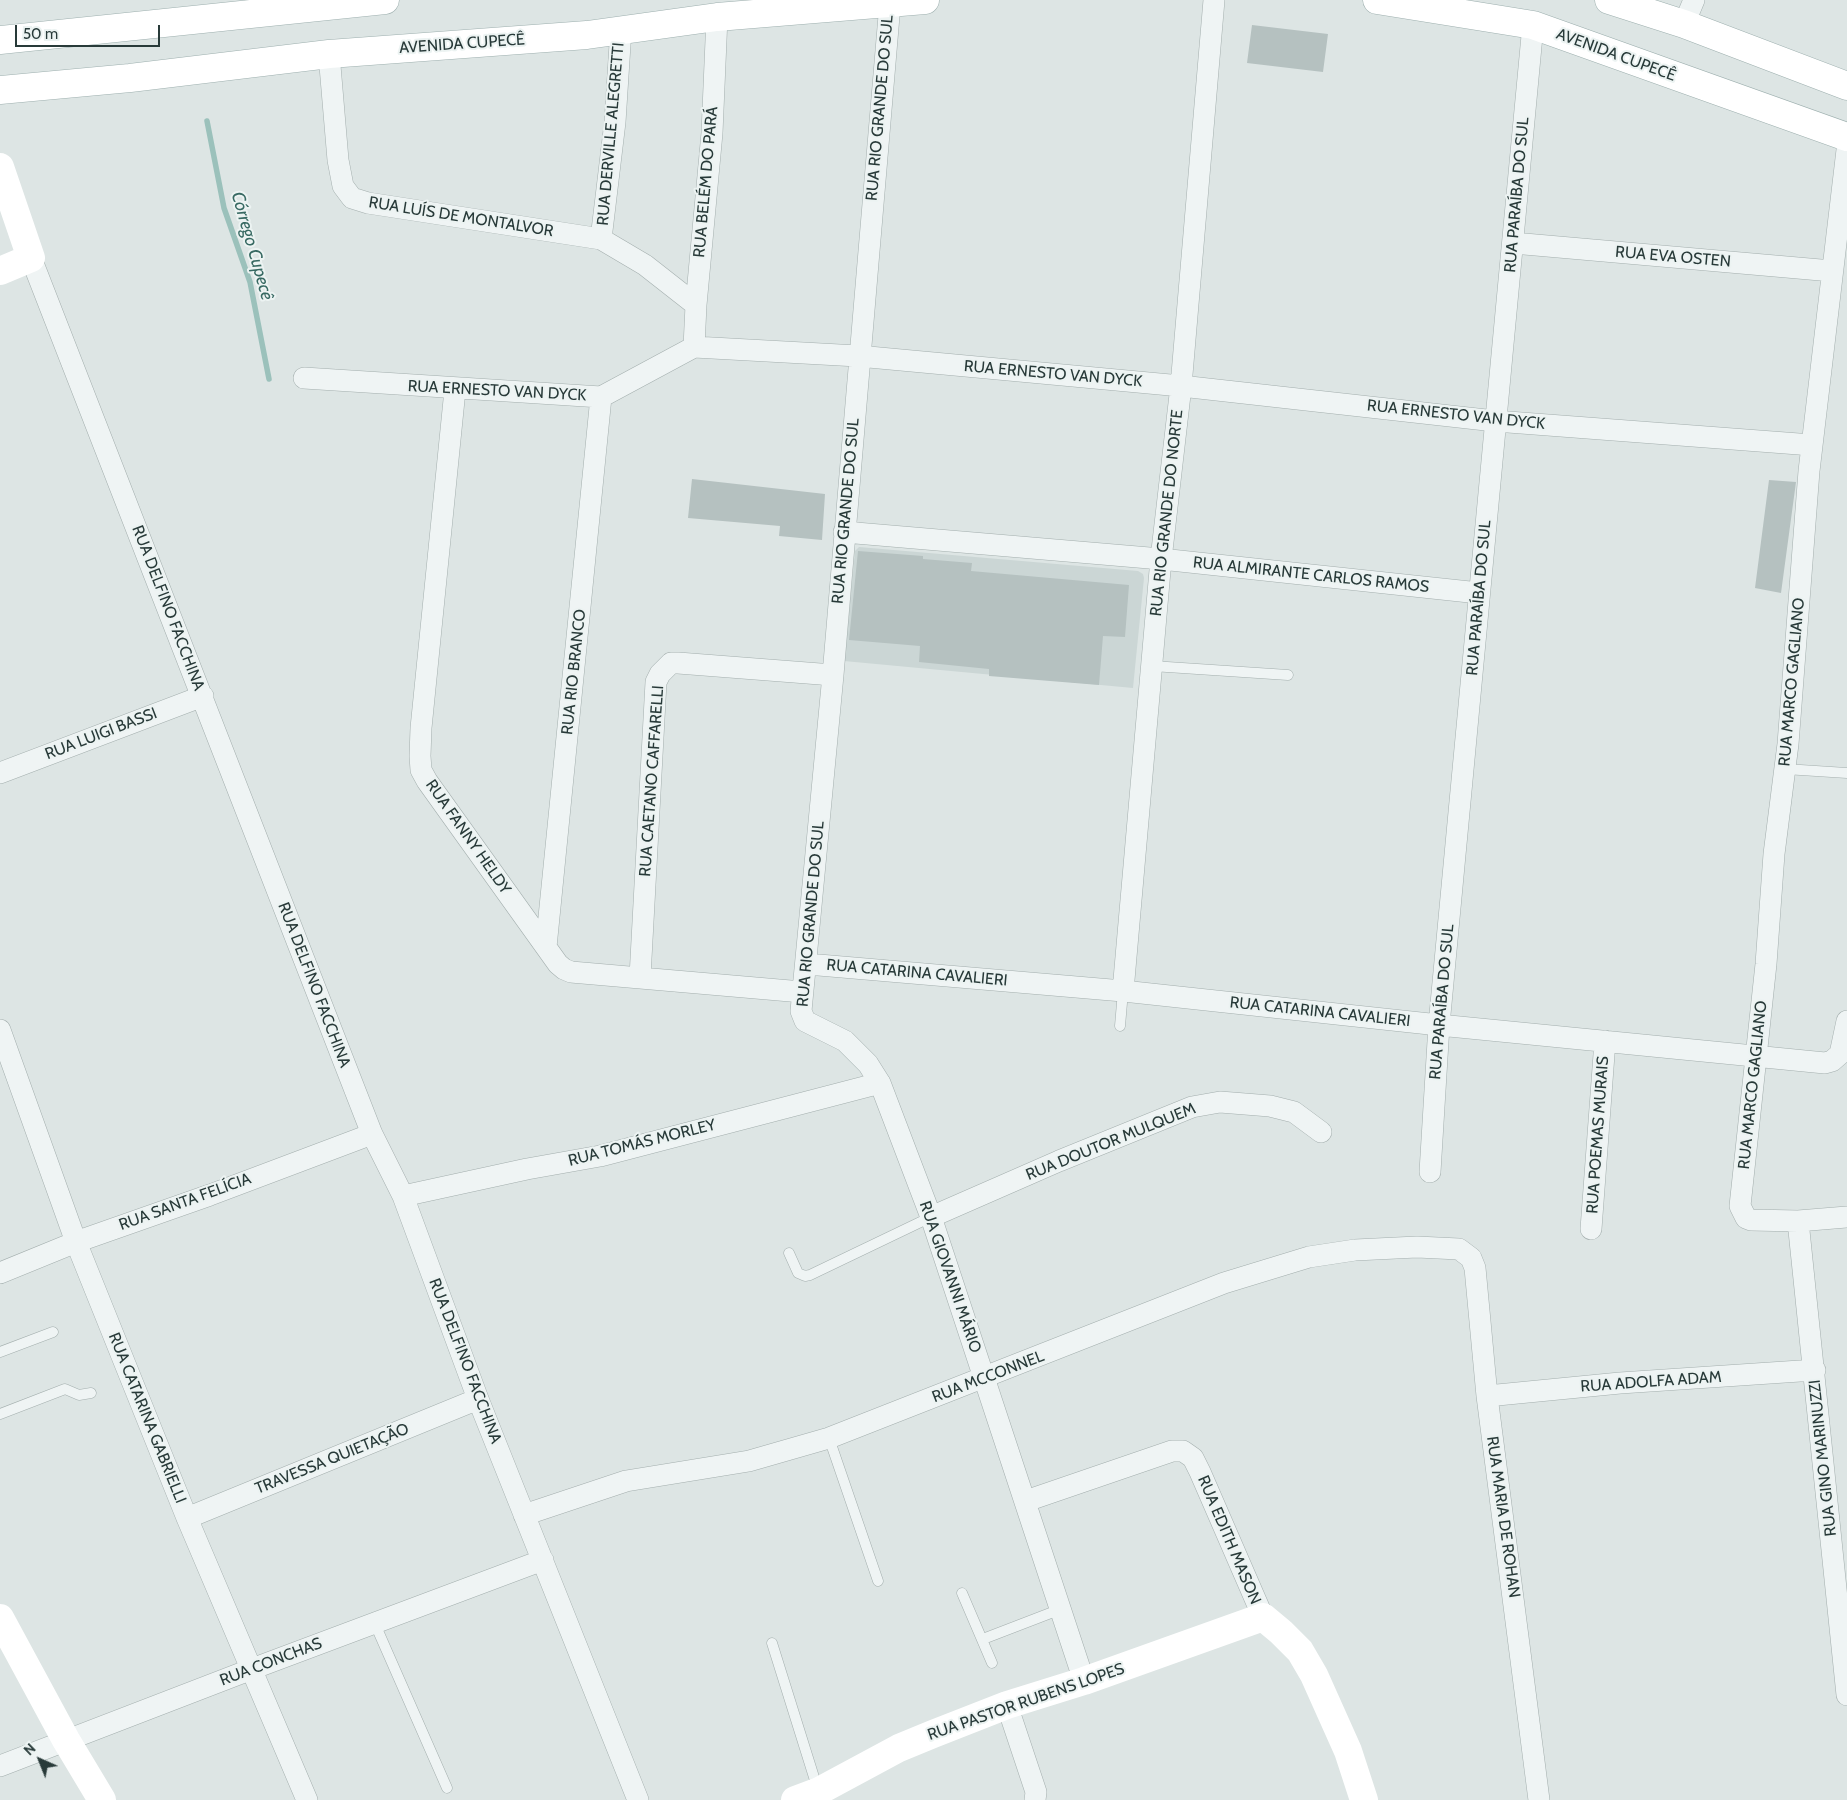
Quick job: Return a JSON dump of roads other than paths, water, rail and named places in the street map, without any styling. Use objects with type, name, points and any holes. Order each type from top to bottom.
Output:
[{"type":"main road","points":[[0,40],[312,3],[385,0]]},
{"type":"main road","name":"AVENIDA CUPECÊ","points":[[0,90],[130,78],[328,54],[587,34],[717,17],[925,0]]},
{"type":"main road","name":"AVENIDA CUPECÊ","points":[[1378,0],[1533,25],[1847,137]]},
{"type":"main road","points":[[1609,0],[1689,12],[1847,86]]},
{"type":"main road","name":"RUA DELFINO FACCHINA","points":[[0,167],[31,258]]},
{"type":"main road","points":[[0,271],[31,258]]},
{"type":"main road","points":[[0,1618],[66,1740],[102,1800]]},
{"type":"main road","name":"RUA PASTOR RUBENS LOPES","points":[[807,1795],[899,1748],[1007,1705],[1084,1681],[1262,1618]]},
{"type":"main road","name":"RUA EDITH MASON","points":[[1262,1618],[1281,1632],[1300,1651],[1314,1675],[1348,1751],[1364,1800]]},
{"type":"street","name":"RUA RIO GRANDE DO NORTE","points":[[1123,991],[1161,559],[1182,386],[1214,0]]},
{"type":"street","name":"RUA RIO GRANDE DO SUL","points":[[805,1021],[801,1011],[802,992],[807,964],[833,675],[858,356],[890,2]]},
{"type":"street","name":"RUA BELÉM DO PARÁ","points":[[694,347],[696,305],[712,133],[717,17]]},
{"type":"street","name":"RUA PARAÍBA DO SUL","points":[[1430,1172],[1439,1025],[1533,25]]},
{"type":"street","name":"RUA DERVILLE ALEGRETTI","points":[[601,239],[615,122],[621,29]]},
{"type":"street","name":"RUA LUÍS DE MONTALVOR","points":[[328,54],[343,186],[352,198],[368,204],[601,239],[645,265],[696,305]]},
{"type":"street","name":"RUA MARCO GAGLIANO","points":[[1798,1222],[1751,1220],[1742,1214],[1740,1206],[1757,1058],[1774,854],[1785,769],[1812,445],[1847,150]]},
{"type":"street","name":"RUA EVA OSTEN","points":[[1514,243],[1832,271]]},
{"type":"street","name":"RUA DELFINO FACCHINA","points":[[31,258],[372,1134],[403,1196],[478,1399],[544,1560],[638,1800]]},
{"type":"street","name":"RUA ERNESTO VAN DYCK","points":[[304,378],[455,390],[601,397],[694,347],[858,356],[1182,386],[1495,421],[1812,445]]},
{"type":"street","name":"RUA FANNY HELDY","points":[[455,390],[421,728],[421,770],[558,964],[571,972],[802,992]]},
{"type":"street","name":"RUA RIO BRANCO","points":[[546,947],[601,397]]},
{"type":"street","name":"RUA ALMIRANTE CARLOS RAMOS","points":[[844,532],[1161,559],[1479,593]]},
{"type":"street","name":"RUA CAETANO CAFFARELLI","points":[[640,977],[656,682],[660,674],[671,664],[678,663],[833,675]]},
{"type":"street","name":"RUA LUIGI BASSI","points":[[0,773],[203,696]]},
{"type":"street","name":"RUA CATARINA CAVALIERI","points":[[807,964],[1123,991],[1757,1058],[1826,1063],[1832,1061],[1843,1048],[1847,1021]]},
{"type":"street","name":"RUA GIOVANNI MÁRIO","points":[[805,1021],[845,1042],[868,1064],[880,1083],[931,1217],[1084,1681]]},
{"type":"street","name":"RUA CATARINA GABRIELLI","points":[[0,1030],[76,1242],[187,1518],[307,1800]]},
{"type":"street","name":"RUA POEMAS MURAIS","points":[[1591,1229],[1605,1041]]},
{"type":"street","name":"RUA TOMÁS MORLEY","points":[[403,1196],[527,1169],[600,1156],[880,1083]]},
{"type":"street","name":"RUA DOUTOR MULQUEM","points":[[931,1217],[1059,1161],[1192,1107],[1220,1102],[1270,1106],[1294,1112],[1321,1132]]},
{"type":"street","name":"RUA SANTA FELÍCIA","points":[[0,1273],[76,1242],[372,1134]]},
{"type":"street","points":[[1798,1222],[1847,1217]]},
{"type":"street","name":"RUA GINO MARINUZZI","points":[[1798,1222],[1815,1370],[1847,1695]]},
{"type":"street","name":"RUA MCCONNEL","points":[[524,1515],[626,1481],[749,1461],[829,1438],[1224,1283],[1309,1257],[1355,1250],[1451,1248]]},
{"type":"street","name":"RUA MARIA DE ROHAN","points":[[1451,1248],[1465,1253],[1471,1258],[1475,1268],[1487,1396],[1539,1800]]},
{"type":"street","name":"RUA ADOLFA ADAM","points":[[1487,1396],[1620,1383],[1815,1370]]},
{"type":"street","name":"TRAVESSA QUIETAÇÃO","points":[[187,1518],[478,1399]]},
{"type":"street","name":"RUA EDITH MASON","points":[[1026,1501],[1172,1451],[1183,1451],[1193,1458],[1200,1472],[1262,1618]]},
{"type":"street","name":"RUA CONCHAS","points":[[0,1766],[544,1560]]},
{"type":"street","points":[[1007,1705],[1036,1792],[1036,1800]]},
{"type":"lane","points":[[1152,666],[1288,675]]},
{"type":"lane","points":[[1785,769],[1847,773]]},
{"type":"lane","name":"RUA RIO GRANDE DO NORTE","points":[[1120,1026],[1123,991]]},
{"type":"lane","points":[[789,1253],[798,1273],[805,1276],[931,1217]]},
{"type":"lane","points":[[0,1352],[53,1332]]},
{"type":"lane","points":[[0,1414],[65,1389],[79,1395],[91,1394]]},
{"type":"lane","points":[[829,1438],[878,1581]]},
{"type":"lane","points":[[962,1593],[992,1663]]},
{"type":"lane","points":[[983,1639],[1061,1609]]},
{"type":"lane","points":[[375,1624],[447,1788]]},
{"type":"lane","points":[[772,1643],[807,1795]]},
{"type":"waterway","name":"Córrego Cupecê","points":[[207,121],[224,208],[250,282],[269,379]]}]
